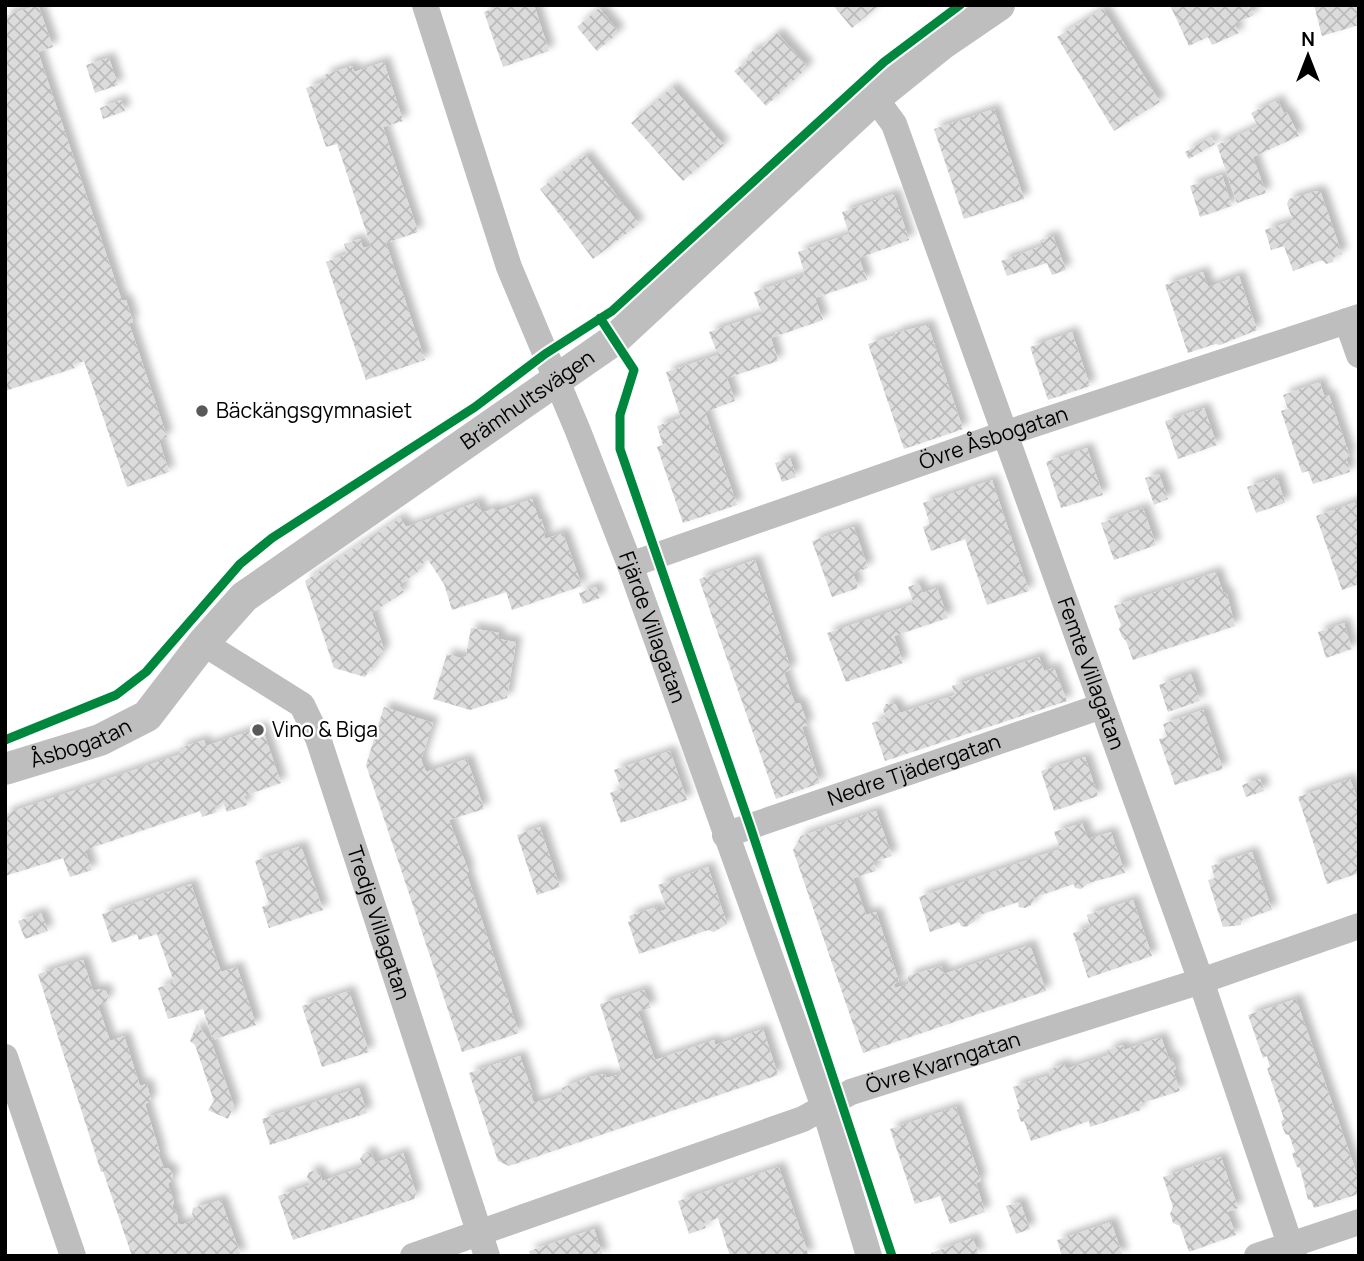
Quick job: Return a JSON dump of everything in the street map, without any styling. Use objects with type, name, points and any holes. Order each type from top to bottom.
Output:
[{"type":"street","name":"Fjärde Villagatan","points":[[425,5],[509,267],[578,431],[630,565],[824,1107],[869,1256]]},
{"type":"street","name":"Brämhultsvägen","points":[[179,677],[203,643],[244,597],[614,340],[875,98],[942,44],[999,5]]},
{"type":"street","name":"Femte Villagatan","points":[[875,98],[894,124],[1201,981],[1292,1250]]},
{"type":"street","name":"Övre Åsbogatan","points":[[630,565],[1004,434],[1353,319]]},
{"type":"street","points":[[1353,319],[1359,355]]},
{"type":"street","name":"Tredje Villagatan","points":[[203,643],[302,705],[318,738],[483,1245]]},
{"type":"street","name":"Åsbogatan","points":[[5,769],[100,740],[147,716],[179,677]]},
{"type":"street","name":"Nedre Tjädergatan","points":[[725,835],[1102,706]]},
{"type":"street","name":"Övre Kvarngatan","points":[[413,1256],[483,1245],[803,1119],[851,1092],[1201,981],[1359,926]]},
{"type":"street","points":[[5,1057],[73,1256]]},
{"type":"street","points":[[1257,1256],[1292,1250],[1359,1222]]},
{"type":"building","points":[[38,5],[53,47],[38,52],[122,301],[126,300],[133,322],[129,323],[167,437],[159,440],[169,472],[127,487],[84,361],[73,365],[75,368],[5,391],[5,16]]},
{"type":"building","points":[[503,5],[534,5],[549,51],[503,67],[484,12]]},
{"type":"building","points":[[833,5],[879,5],[852,28]]},
{"type":"building","points":[[1170,5],[1249,5],[1254,15],[1234,24],[1239,33],[1212,45],[1208,37],[1189,46]]},
{"type":"building","points":[[1314,5],[1359,5],[1359,25],[1322,36]]},
{"type":"building","points":[[599,8],[619,32],[597,51],[577,27]]},
{"type":"building","points":[[1103,9],[1160,102],[1114,131],[1057,37]]},
{"type":"building","points":[[777,33],[808,67],[766,106],[734,71],[748,60],[748,55],[754,50],[758,51]]},
{"type":"building","points":[[109,58],[118,85],[95,93],[86,65]]},
{"type":"building","points":[[384,62],[403,121],[383,127],[418,232],[386,243],[425,360],[366,380],[326,262],[347,254],[344,244],[360,239],[363,248],[371,246],[337,144],[326,147],[306,88],[326,81],[324,75],[352,66],[354,72]]},
{"type":"building","points":[[672,87],[724,145],[683,181],[631,123]]},
{"type":"building","points":[[121,100],[125,111],[103,119],[100,108]]},
{"type":"building","points":[[1278,100],[1299,136],[1253,157],[1266,193],[1237,203],[1217,145],[1258,126],[1251,113]]},
{"type":"building","points":[[994,109],[1024,199],[964,219],[934,129]]},
{"type":"building","points":[[1211,137],[1215,144],[1189,159],[1185,152]]},
{"type":"building","points":[[585,155],[639,224],[593,259],[540,189]]},
{"type":"building","points":[[1222,175],[1232,206],[1200,217],[1190,186]]},
{"type":"building","points":[[1317,191],[1321,193],[1342,254],[1334,257],[1333,262],[1326,264],[1322,260],[1293,271],[1284,246],[1271,250],[1265,230],[1293,221],[1287,204],[1289,199]]},
{"type":"building","points":[[894,194],[909,240],[859,258],[867,280],[815,298],[823,320],[771,338],[778,361],[727,378],[735,401],[705,412],[737,505],[683,523],[657,447],[663,445],[657,426],[681,418],[666,372],[718,355],[709,332],[762,314],[754,292],[805,275],[798,252],[849,234],[842,212]]},
{"type":"building","points":[[1053,236],[1066,270],[1052,275],[1047,263],[1007,276],[1001,261],[1042,246],[1040,240]]},
{"type":"building","points":[[1203,272],[1208,287],[1239,276],[1257,330],[1220,345],[1215,344],[1188,353],[1165,285]]},
{"type":"building","points":[[928,325],[963,429],[904,449],[868,344],[896,335],[895,333]]},
{"type":"building","points":[[1072,332],[1090,386],[1048,400],[1030,347]]},
{"type":"building","points":[[1320,382],[1324,396],[1329,395],[1350,456],[1346,458],[1350,472],[1313,484],[1308,471],[1302,473],[1281,411],[1288,409],[1283,395]]},
{"type":"building","points":[[1204,408],[1217,445],[1178,459],[1165,421]]},
{"type":"building","points":[[1087,448],[1103,495],[1061,508],[1046,462]]},
{"type":"building","points":[[790,458],[796,477],[782,482],[775,463]]},
{"type":"building","points":[[1159,474],[1168,499],[1154,505],[1145,478]]},
{"type":"building","points":[[1277,477],[1285,503],[1256,513],[1247,487]]},
{"type":"building","points":[[992,480],[1029,591],[987,605],[965,539],[931,551],[923,527],[930,524],[923,503]]},
{"type":"building","points":[[532,499],[546,533],[545,539],[563,533],[582,586],[512,610],[506,592],[452,610],[444,584],[428,560],[416,568],[418,572],[399,585],[404,592],[372,613],[384,650],[365,677],[334,668],[305,581],[400,518],[406,527],[478,502],[482,513]]},
{"type":"building","points":[[1359,501],[1359,584],[1342,590],[1316,516]]},
{"type":"building","points":[[1143,508],[1156,545],[1114,560],[1101,523]]},
{"type":"building","points":[[854,527],[868,568],[853,573],[858,588],[832,597],[812,541]]},
{"type":"building","points":[[755,560],[791,669],[784,673],[795,704],[800,703],[808,725],[802,727],[820,783],[776,799],[699,579]]},
{"type":"building","points":[[1216,572],[1223,592],[1227,594],[1235,626],[1133,660],[1119,629],[1121,625],[1114,606]]},
{"type":"building","points":[[919,583],[922,593],[937,588],[948,618],[894,636],[903,663],[846,682],[827,633],[914,604],[908,587]]},
{"type":"building","points":[[596,587],[600,598],[583,604],[579,593]]},
{"type":"building","points":[[1344,623],[1352,649],[1326,658],[1318,632]]},
{"type":"building","points":[[471,628],[499,633],[498,639],[516,642],[507,698],[470,710],[433,699],[447,654],[460,658],[466,656]]},
{"type":"building","points":[[1039,657],[1044,671],[1054,668],[1067,701],[885,761],[872,723],[886,718],[883,709],[886,704],[896,705],[900,713],[955,695],[952,686]]},
{"type":"building","points":[[1191,674],[1200,701],[1168,712],[1159,685]]},
{"type":"building","points":[[384,707],[433,723],[421,760],[426,772],[467,759],[484,809],[449,820],[469,872],[466,872],[519,1033],[462,1052],[366,765]]},
{"type":"building","points":[[1203,710],[1223,769],[1175,785],[1159,739],[1167,737],[1163,724]]},
{"type":"building","points":[[262,727],[281,783],[244,796],[247,805],[227,812],[223,803],[215,806],[217,812],[202,817],[200,811],[85,850],[92,870],[70,877],[63,858],[5,876],[5,814],[181,754],[179,748],[204,740],[206,746]]},
{"type":"building","points":[[670,751],[687,800],[621,823],[610,793],[621,788],[614,770]]},
{"type":"building","points":[[1085,757],[1098,796],[1054,811],[1041,771]]},
{"type":"building","points":[[1260,779],[1264,791],[1246,797],[1242,785]]},
{"type":"building","points":[[1350,779],[1359,803],[1359,873],[1327,884],[1298,797]]},
{"type":"building","points":[[876,811],[892,856],[873,862],[876,871],[853,878],[866,915],[876,912],[899,981],[894,984],[895,988],[909,984],[908,976],[941,966],[944,974],[1030,945],[1046,991],[863,1053],[793,850],[801,836]]},
{"type":"building","points":[[1082,823],[1088,839],[1111,832],[1125,873],[1089,883],[1081,889],[1075,888],[1074,884],[1033,898],[1030,906],[1025,908],[1019,907],[1018,902],[974,917],[975,921],[966,927],[959,922],[930,932],[919,897],[1060,849],[1054,832]]},
{"type":"building","points":[[540,827],[560,887],[537,895],[517,835]]},
{"type":"building","points":[[301,846],[323,910],[269,928],[262,907],[269,904],[255,861]]},
{"type":"building","points":[[1252,852],[1272,910],[1242,920],[1241,925],[1223,927],[1208,880],[1215,878],[1211,866]]},
{"type":"building","points":[[708,867],[727,924],[714,932],[708,930],[639,954],[628,922],[631,921],[629,916],[656,907],[658,912],[667,909],[658,885]]},
{"type":"building","points":[[191,884],[221,972],[237,967],[256,1025],[213,1040],[203,1009],[168,1019],[158,988],[174,982],[157,934],[139,940],[137,934],[112,943],[102,914]]},
{"type":"building","points":[[1133,900],[1152,956],[1088,978],[1073,933],[1090,927],[1087,915]]},
{"type":"building","points":[[41,913],[48,931],[25,939],[18,921]]},
{"type":"building","points":[[83,960],[93,991],[106,991],[108,997],[106,1002],[98,1005],[110,1041],[124,1036],[140,1086],[147,1084],[151,1101],[145,1104],[158,1153],[164,1168],[173,1174],[168,1184],[174,1202],[172,1207],[178,1214],[177,1223],[182,1225],[194,1220],[193,1208],[221,1200],[241,1256],[132,1256],[103,1171],[101,1172],[38,974]]},
{"type":"building","points":[[644,990],[651,1008],[638,1011],[655,1060],[714,1040],[715,1045],[763,1029],[778,1075],[509,1166],[498,1161],[469,1073],[520,1056],[534,1103],[563,1094],[562,1088],[589,1077],[605,1074],[606,1078],[622,1074],[600,1004]]},
{"type":"building","points":[[349,991],[369,1052],[322,1067],[302,1006]]},
{"type":"building","points":[[1296,999],[1359,1180],[1359,1194],[1314,1208],[1311,1200],[1308,1200],[1300,1168],[1297,1167],[1292,1154],[1295,1152],[1289,1135],[1285,1134],[1281,1122],[1284,1119],[1267,1068],[1270,1067],[1267,1056],[1263,1058],[1248,1015]]},
{"type":"building","points":[[197,1024],[212,1044],[234,1106],[228,1119],[208,1110],[214,1101],[195,1045],[190,1041]]},
{"type":"building","points":[[1161,1037],[1176,1069],[1173,1070],[1180,1091],[1139,1104],[1141,1110],[1090,1127],[1089,1121],[1031,1141],[1017,1110],[1020,1109],[1013,1087],[1050,1075],[1048,1070],[1064,1064],[1066,1069],[1109,1055],[1107,1050],[1123,1045],[1124,1050]]},
{"type":"building","points":[[359,1088],[367,1113],[270,1145],[262,1119]]},
{"type":"building","points":[[956,1107],[981,1181],[976,1183],[985,1212],[950,1224],[940,1196],[915,1204],[890,1129]]},
{"type":"building","points":[[367,1152],[372,1154],[375,1163],[403,1153],[416,1193],[414,1199],[293,1240],[278,1196],[310,1185],[307,1177],[309,1172],[320,1173],[322,1181],[363,1167],[360,1159]]},
{"type":"building","points":[[1221,1157],[1238,1208],[1227,1212],[1236,1235],[1189,1252],[1180,1226],[1173,1223],[1170,1214],[1173,1207],[1163,1177]]},
{"type":"building","points":[[779,1167],[809,1256],[730,1256],[718,1218],[704,1223],[706,1228],[689,1234],[678,1201]]},
{"type":"building","points":[[1020,1202],[1030,1229],[1016,1234],[1006,1206]]},
{"type":"building","points":[[1111,1222],[1123,1256],[1062,1256],[1057,1240]]},
{"type":"building","points":[[594,1229],[603,1256],[530,1256],[529,1251]]},
{"type":"building","points":[[973,1238],[979,1256],[932,1256],[931,1253]]},
{"type":"cycle path","points":[[5,740],[116,695],[146,672],[240,564],[272,538],[475,407],[545,354],[612,311],[884,62],[960,5]]},
{"type":"cycle path","points":[[600,318],[634,370],[620,415],[620,449],[750,826],[892,1256]]},
{"type":"place","name":"Bäckängsgymnasiet","points":[[202,411]]},
{"type":"place","name":"Vino & Biga","points":[[258,730]]}]
